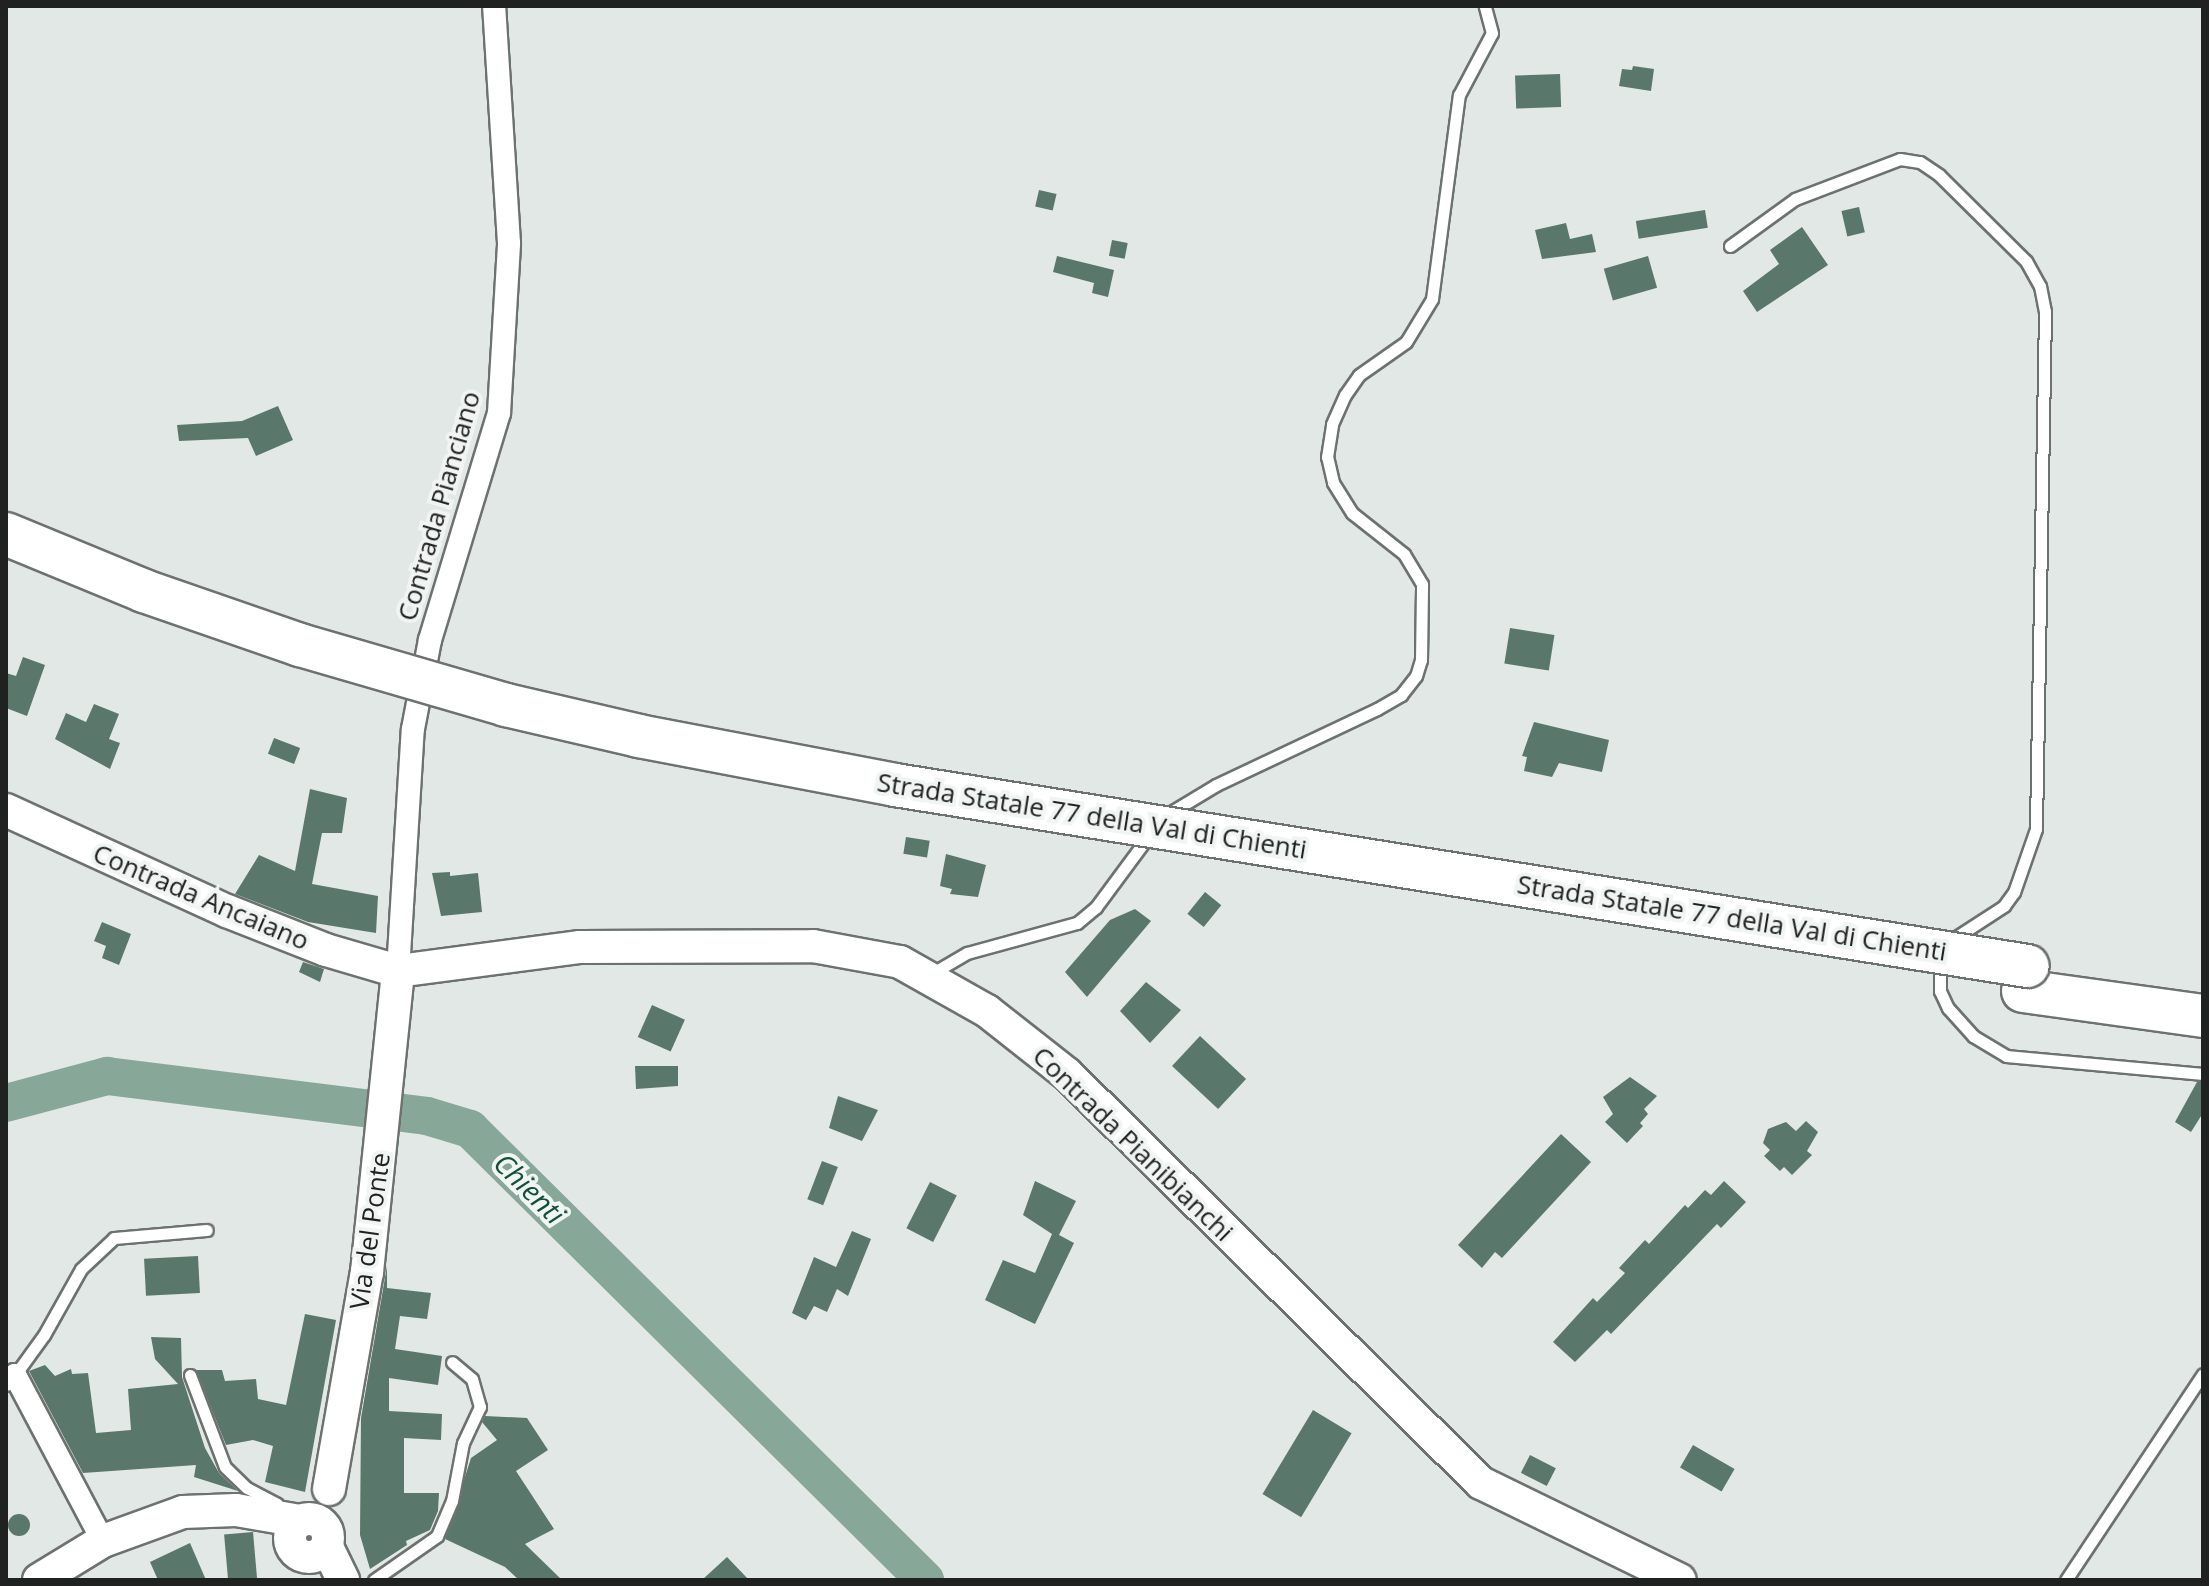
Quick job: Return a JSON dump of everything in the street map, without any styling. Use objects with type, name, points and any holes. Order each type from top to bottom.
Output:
[{"type":"highway","name":"Strada Statale 77 della Val di Chienti","points":[[6,534],[144,591],[300,645],[506,705],[639,736],[895,785],[2025,978],[2203,1016]]},
{"type":"highway","name":"Strada Statale 77 della Val di Chienti","points":[[6,561],[299,671],[506,730],[680,767],[907,811],[2025,978],[2203,992]]},
{"type":"street","name":"Contrada Pianciano","points":[[398,971],[413,729],[430,640],[499,413],[509,243],[494,6]]},
{"type":"street","points":[[6,810],[38,827]]},
{"type":"street","name":"Contrada Ancaiano","points":[[6,829],[38,827],[227,911],[326,950],[398,971]]},
{"type":"street","name":"Contrada Pianibianchi","points":[[398,971],[580,947],[731,945],[861,951],[929,976],[987,1011],[1067,1074],[1481,1483],[1680,1580]]},
{"type":"street","name":"Via del Ponte","points":[[308,1544],[329,1489],[367,1272],[396,1023],[398,971]]},
{"type":"street","points":[[10,1377],[103,1541]]},
{"type":"street","points":[[39,1580],[103,1541],[183,1512],[219,1509],[261,1517],[308,1544],[343,1580]]},
{"type":"lane","points":[[929,976],[967,953],[1077,923],[1096,907],[1169,809],[1377,709],[1401,695],[1416,676],[1421,660],[1422,584],[1404,554],[1352,513],[1333,482],[1327,457],[1332,424],[1345,395],[1359,375],[1406,342],[1432,299],[1459,95],[1492,33],[1485,6]]},
{"type":"lane","points":[[1730,246],[1795,199],[1900,159],[1920,162],[1939,175],[2033,273],[2045,311],[2034,716],[2040,801],[2014,892],[1991,916],[1942,948],[1940,991],[1966,1030],[2006,1056],[2203,1074]]},
{"type":"lane","points":[[10,1377],[44,1335],[81,1269],[114,1238],[207,1230]]},
{"type":"lane","points":[[374,1580],[437,1536],[452,1501],[463,1443],[480,1407],[472,1379],[452,1362]]},
{"type":"lane","points":[[2066,1580],[2203,1374]]},
{"type":"lane","points":[[190,1375],[215,1448],[233,1477],[308,1544]]},
{"type":"building","points":[[1633,66],[1654,69],[1651,91],[1619,86],[1622,69],[1632,70]]},
{"type":"building","points":[[1560,74],[1561,107],[1516,109],[1515,76]]},
{"type":"building","points":[[1039,190],[1057,194],[1053,211],[1035,207]]},
{"type":"building","points":[[1859,207],[1865,232],[1847,236],[1841,211]]},
{"type":"building","points":[[1705,210],[1708,228],[1639,239],[1636,221]]},
{"type":"building","points":[[1566,223],[1570,239],[1592,234],[1596,252],[1542,259],[1535,230]]},
{"type":"building","points":[[1802,227],[1828,265],[1757,312],[1743,291],[1779,264],[1770,250]]},
{"type":"building","points":[[1112,240],[1128,243],[1125,259],[1109,256]]},
{"type":"building","points":[[1057,256],[1114,270],[1108,297],[1092,293],[1094,283],[1053,272]]},
{"type":"building","points":[[1648,256],[1657,288],[1613,300],[1604,269]]},
{"type":"building","points":[[278,406],[293,440],[256,456],[248,438],[179,441],[177,425],[242,421]]},
{"type":"building","points":[[1510,628],[1554,635],[1549,671],[1504,664]]},
{"type":"building","points":[[23,657],[45,665],[27,716],[6,708],[6,673],[16,676]]},
{"type":"building","points":[[94,704],[119,714],[109,739],[120,743],[110,769],[55,739],[66,713],[86,722]]},
{"type":"building","points":[[1534,722],[1609,740],[1602,772],[1559,763],[1552,777],[1524,771],[1527,757],[1522,756]]},
{"type":"building","points":[[274,738],[300,748],[294,764],[268,754]]},
{"type":"building","points":[[310,789],[347,798],[342,833],[322,833],[312,884],[378,896],[376,933],[308,922],[235,894],[259,855],[295,871]]},
{"type":"building","points":[[906,837],[930,841],[927,858],[903,854]]},
{"type":"building","points":[[946,854],[986,865],[978,897],[950,894],[952,889],[940,886]]},
{"type":"building","points":[[450,872],[450,876],[478,873],[482,912],[441,916],[432,873]]},
{"type":"building","points":[[1205,892],[1221,905],[1204,927],[1187,914]]},
{"type":"building","points":[[1135,909],[1151,921],[1087,997],[1065,972],[1110,920]]},
{"type":"building","points":[[102,922],[131,934],[119,965],[102,958],[106,946],[94,941]]},
{"type":"building","points":[[303,962],[324,969],[320,982],[299,972]]},
{"type":"building","points":[[1146,982],[1181,1010],[1150,1043],[1120,1011]]},
{"type":"building","points":[[652,1005],[685,1020],[671,1052],[638,1037]]},
{"type":"building","points":[[1200,1036],[1246,1079],[1218,1109],[1172,1066]]},
{"type":"building","points":[[635,1066],[678,1066],[678,1086],[636,1089]]},
{"type":"building","points":[[1630,1077],[1657,1096],[1644,1109],[1648,1114],[1640,1123],[1643,1126],[1627,1143],[1605,1122],[1613,1114],[1603,1097]]},
{"type":"building","points":[[2197,1082],[2203,1082],[2203,1113],[2191,1132],[2175,1122]]},
{"type":"building","points":[[838,1096],[878,1110],[862,1141],[829,1128]]},
{"type":"building","points":[[1806,1121],[1818,1132],[1807,1151],[1812,1155],[1792,1175],[1784,1167],[1780,1171],[1764,1156],[1770,1150],[1763,1143],[1768,1129],[1786,1122],[1796,1131]]},
{"type":"building","points":[[1561,1134],[1591,1162],[1502,1258],[1495,1252],[1482,1268],[1458,1245]]},
{"type":"building","points":[[822,1161],[838,1167],[823,1205],[807,1199]]},
{"type":"building","points":[[1035,1181],[1076,1201],[1059,1235],[1074,1243],[1035,1324],[985,1300],[1003,1260],[1035,1273],[1052,1234],[1023,1215]]},
{"type":"building","points":[[1724,1181],[1746,1202],[1721,1228],[1717,1224],[1611,1334],[1607,1330],[1575,1362],[1553,1342],[1593,1298],[1597,1302],[1625,1273],[1619,1268],[1645,1240],[1649,1244],[1685,1205],[1688,1208],[1705,1190],[1711,1195]]},
{"type":"building","points":[[930,1182],[957,1196],[933,1242],[906,1228]]},
{"type":"building","points":[[852,1231],[871,1239],[848,1296],[837,1289],[827,1312],[814,1306],[806,1320],[792,1313],[814,1257],[836,1267]]},
{"type":"building","points":[[198,1256],[200,1293],[146,1296],[144,1259]]},
{"type":"building","points":[[387,1266],[387,1288],[431,1293],[427,1319],[400,1316],[395,1349],[442,1356],[438,1385],[389,1378],[389,1411],[442,1414],[441,1440],[404,1438],[404,1493],[439,1493],[438,1511],[430,1530],[406,1541],[407,1545],[370,1569],[360,1535],[361,1418]]},
{"type":"building","points":[[305,1314],[336,1320],[305,1492],[265,1482],[273,1446],[253,1440],[226,1445],[196,1370],[222,1370],[225,1381],[256,1379],[258,1399],[286,1405]]},
{"type":"building","points":[[151,1337],[181,1338],[182,1377],[205,1448],[219,1473],[238,1491],[194,1477],[196,1465],[83,1473],[29,1371],[45,1365],[55,1376],[71,1369],[72,1374],[88,1373],[96,1433],[131,1430],[128,1389],[178,1384],[155,1359]]},
{"type":"building","points":[[1313,1410],[1352,1433],[1301,1517],[1263,1494]]},
{"type":"building","points":[[485,1416],[527,1418],[548,1450],[516,1471],[554,1529],[525,1544],[562,1580],[519,1580],[505,1567],[445,1539],[471,1458],[497,1440],[482,1422]]},
{"type":"building","points":[[1693,1445],[1735,1469],[1722,1492],[1680,1468]]},
{"type":"building","points":[[1530,1455],[1556,1468],[1547,1486],[1521,1473]]},
{"type":"building","points":[[19,1514],[30,1525],[19,1536],[8,1525]]},
{"type":"building","points":[[253,1532],[257,1580],[228,1580],[224,1535]]},
{"type":"building","points":[[190,1543],[206,1580],[158,1580],[150,1562]]},
{"type":"building","points":[[727,1557],[749,1580],[702,1580]]},
{"type":"waterway","name":"Chienti","points":[[6,1103],[107,1076],[427,1116],[470,1129],[925,1580]]}]
